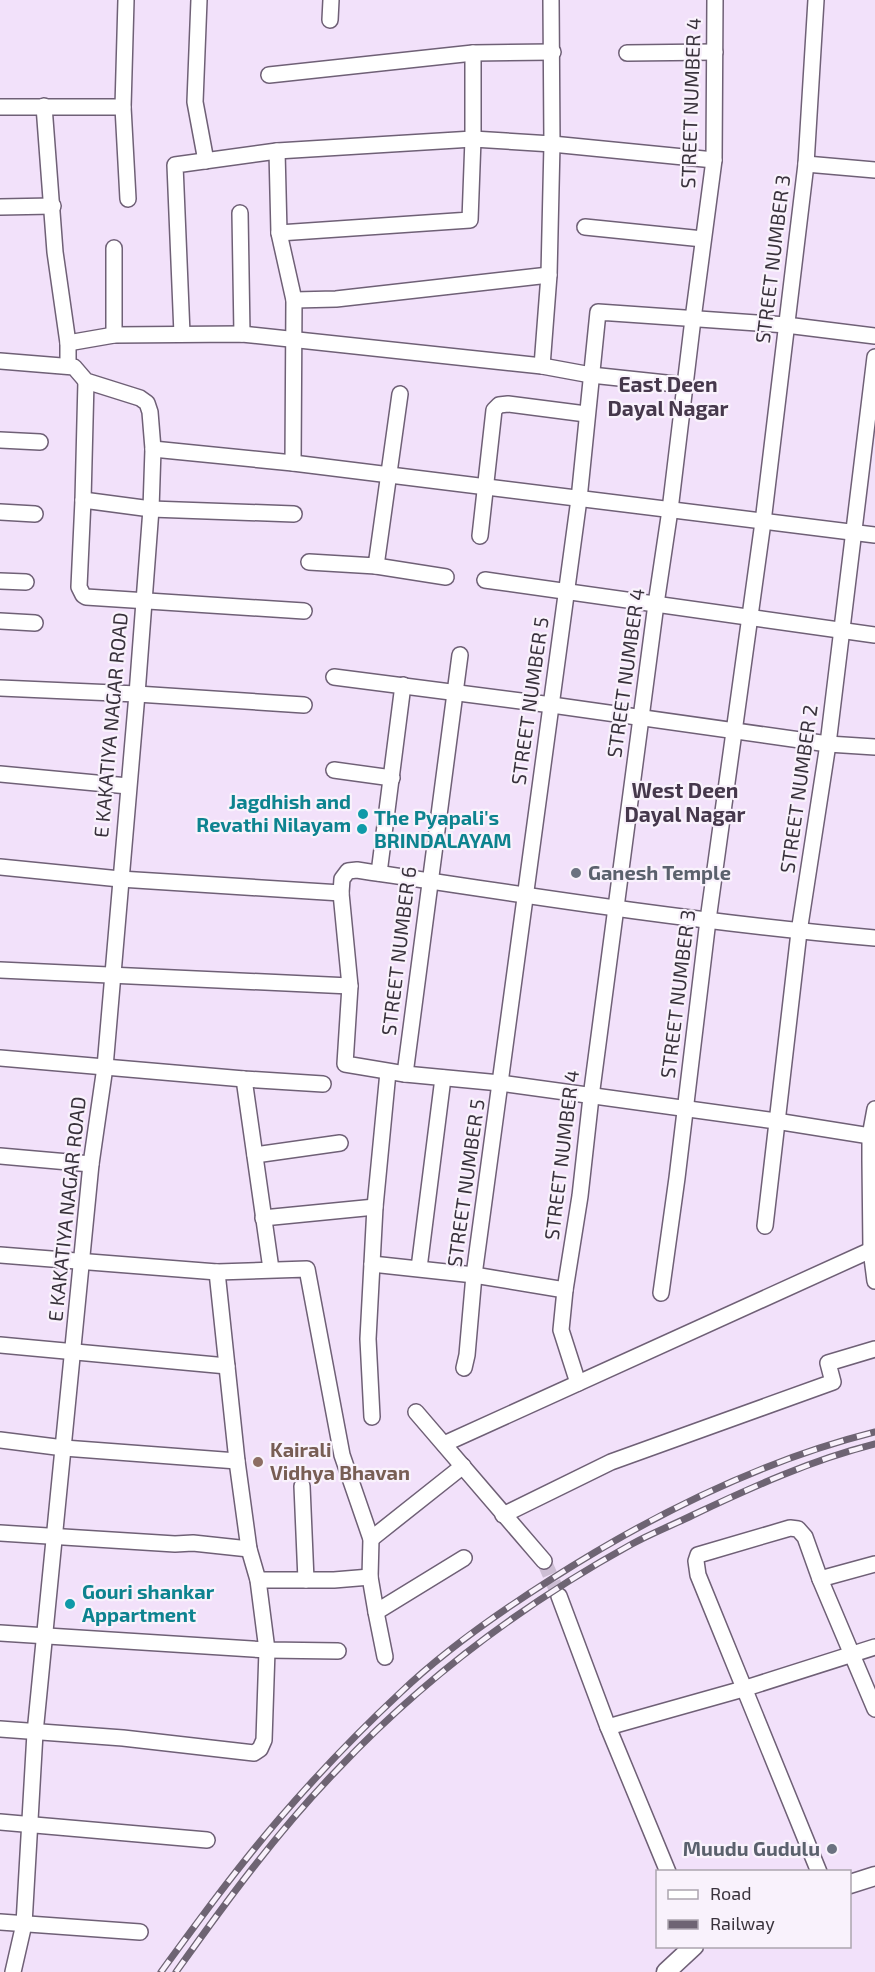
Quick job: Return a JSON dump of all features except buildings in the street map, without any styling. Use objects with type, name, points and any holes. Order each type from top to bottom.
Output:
[{"type":"main road","points":[[851,1883],[875,1876]]},
{"type":"main road","points":[[666,1972],[693,1948]]},
{"type":"street","points":[[126,0],[123,107],[128,199]]},
{"type":"street","points":[[200,0],[195,102],[206,161]]},
{"type":"street","points":[[330,20],[331,0]]},
{"type":"street","points":[[542,366],[549,275],[553,52],[551,0]]},
{"type":"street","name":"STREET NUMBER 4","points":[[578,1383],[561,1330],[714,160],[715,0]]},
{"type":"street","name":"STREET NUMBER 3","points":[[661,1293],[708,920],[751,617],[806,164],[816,0]]},
{"type":"street","points":[[268,75],[473,53],[553,52]]},
{"type":"street","points":[[627,53],[715,52]]},
{"type":"street","points":[[279,232],[470,220],[473,53]]},
{"type":"street","points":[[44,106],[55,252],[68,343],[68,365]]},
{"type":"street","points":[[0,107],[123,107]]},
{"type":"street","points":[[182,334],[175,165],[277,151],[473,139],[552,144],[714,160]]},
{"type":"street","points":[[277,151],[279,232],[294,300],[293,463]]},
{"type":"street","points":[[806,164],[875,170]]},
{"type":"street","points":[[0,207],[53,206]]},
{"type":"street","points":[[240,213],[242,334]]},
{"type":"street","points":[[585,227],[703,239]]},
{"type":"street","points":[[114,249],[114,335]]},
{"type":"street","points":[[294,300],[336,299],[549,275]]},
{"type":"street","name":"STREET NUMBER 5","points":[[464,1368],[524,894],[579,498],[598,312],[693,319]]},
{"type":"street","points":[[693,319],[786,325],[875,336]]},
{"type":"street","points":[[68,343],[114,335],[242,334],[542,366],[591,375],[685,385]]},
{"type":"street","name":"STREET NUMBER 2","points":[[765,1227],[799,932],[828,744],[875,357]]},
{"type":"street","points":[[0,362],[68,365],[77,369],[86,381],[84,500],[79,587],[83,595],[142,602],[304,611]]},
{"type":"street","name":"E KAKATIYA NAGAR ROAD","points":[[13,1972],[24,1924],[35,1733],[72,1351],[105,1067],[151,509],[153,449],[150,412],[147,403],[140,398],[86,381]]},
{"type":"street","points":[[376,566],[400,394]]},
{"type":"street","points":[[480,536],[494,410],[499,405],[508,404],[586,414]]},
{"type":"street","points":[[0,440],[40,442]]},
{"type":"street","points":[[153,449],[293,463],[875,535]]},
{"type":"street","points":[[84,500],[151,509],[294,514]]},
{"type":"street","points":[[0,512],[35,514]]},
{"type":"street","points":[[309,562],[376,566],[446,576]]},
{"type":"street","points":[[484,580],[875,635]]},
{"type":"street","points":[[0,581],[26,582]]},
{"type":"street","points":[[0,621],[34,623]]},
{"type":"street","name":"STREET NUMBER 6","points":[[405,1074],[460,655]]},
{"type":"street","points":[[334,677],[828,744],[875,747]]},
{"type":"street","points":[[379,873],[403,685]]},
{"type":"street","points":[[0,688],[304,705]]},
{"type":"street","points":[[334,770],[392,778]]},
{"type":"street","points":[[0,774],[128,786]]},
{"type":"street","points":[[0,867],[120,879],[341,893]]},
{"type":"street","points":[[870,1136],[500,1083],[388,1072],[345,1064],[350,986],[341,893],[342,879],[348,871],[357,870],[616,908],[799,932],[875,938]]},
{"type":"street","points":[[0,970],[350,986]]},
{"type":"street","points":[[0,1058],[323,1084]]},
{"type":"street","points":[[372,1417],[368,1339],[375,1207],[388,1072]]},
{"type":"street","points":[[419,1268],[443,1078]]},
{"type":"street","points":[[244,1079],[271,1269]]},
{"type":"street","points":[[875,1112],[870,1136],[875,1281]]},
{"type":"street","points":[[255,1155],[340,1143]]},
{"type":"street","points":[[0,1156],[92,1164]]},
{"type":"street","points":[[263,1218],[375,1207]]},
{"type":"street","points":[[0,1255],[217,1272],[307,1269],[342,1455],[371,1539],[370,1577],[385,1657]]},
{"type":"street","points":[[444,1444],[578,1383],[873,1260]]},
{"type":"street","points":[[372,1264],[474,1275],[565,1290]]},
{"type":"street","points":[[0,1730],[123,1738],[254,1753],[260,1749],[264,1740],[267,1650],[258,1580],[249,1549],[237,1461],[217,1272]]},
{"type":"street","points":[[0,1345],[227,1366]]},
{"type":"street","points":[[503,1515],[611,1461],[832,1382],[828,1363],[875,1349]]},
{"type":"street","points":[[416,1412],[544,1562]]},
{"type":"street","points":[[0,1440],[64,1448],[237,1461]]},
{"type":"street","points":[[371,1539],[463,1466]]},
{"type":"street","points":[[302,1486],[306,1580]]},
{"type":"street","points":[[818,1870],[698,1575],[696,1561],[698,1556],[790,1528],[798,1529],[805,1537],[820,1579],[875,1709]]},
{"type":"street","points":[[0,1533],[175,1544],[193,1543],[249,1549]]},
{"type":"street","points":[[376,1612],[464,1558]]},
{"type":"street","points":[[820,1579],[875,1564]]},
{"type":"street","points":[[258,1580],[334,1580],[370,1577]]},
{"type":"street","points":[[560,1596],[609,1727],[667,1870]]},
{"type":"street","points":[[0,1633],[267,1650],[338,1651]]},
{"type":"street","points":[[609,1727],[743,1689],[875,1647]]},
{"type":"street","points":[[0,1822],[207,1840]]},
{"type":"street","points":[[0,1922],[140,1932]]},
{"type":"tunnel","points":[[544,1561],[559,1596]]},
{"type":"railway","points":[[161,1972],[248,1856],[308,1786],[400,1693],[472,1633],[588,1556],[666,1513],[790,1458],[875,1432]]},
{"type":"railway","points":[[176,1972],[253,1868],[337,1770],[404,1705],[513,1618],[592,1567],[640,1540],[782,1475],[875,1444]]},
{"type":"place","name":"Jagdhish and Revathi Nilayam","points":[[363,814]]},
{"type":"place","name":"The Pyapali's BRINDALAYAM","points":[[362,829]]},
{"type":"place","name":"Ganesh Temple","points":[[576,873]]},
{"type":"place","name":"Kairali Vidhya Bhavan","points":[[258,1462]]},
{"type":"place","name":"Gouri shankar Appartment","points":[[70,1604]]},
{"type":"place","name":"Muudu Gudulu","points":[[832,1849]]},
{"type":"district","name":"East Deen Dayal Nagar","points":[[668,397]]},
{"type":"district","name":"West Deen Dayal Nagar","points":[[685,803]]}]
